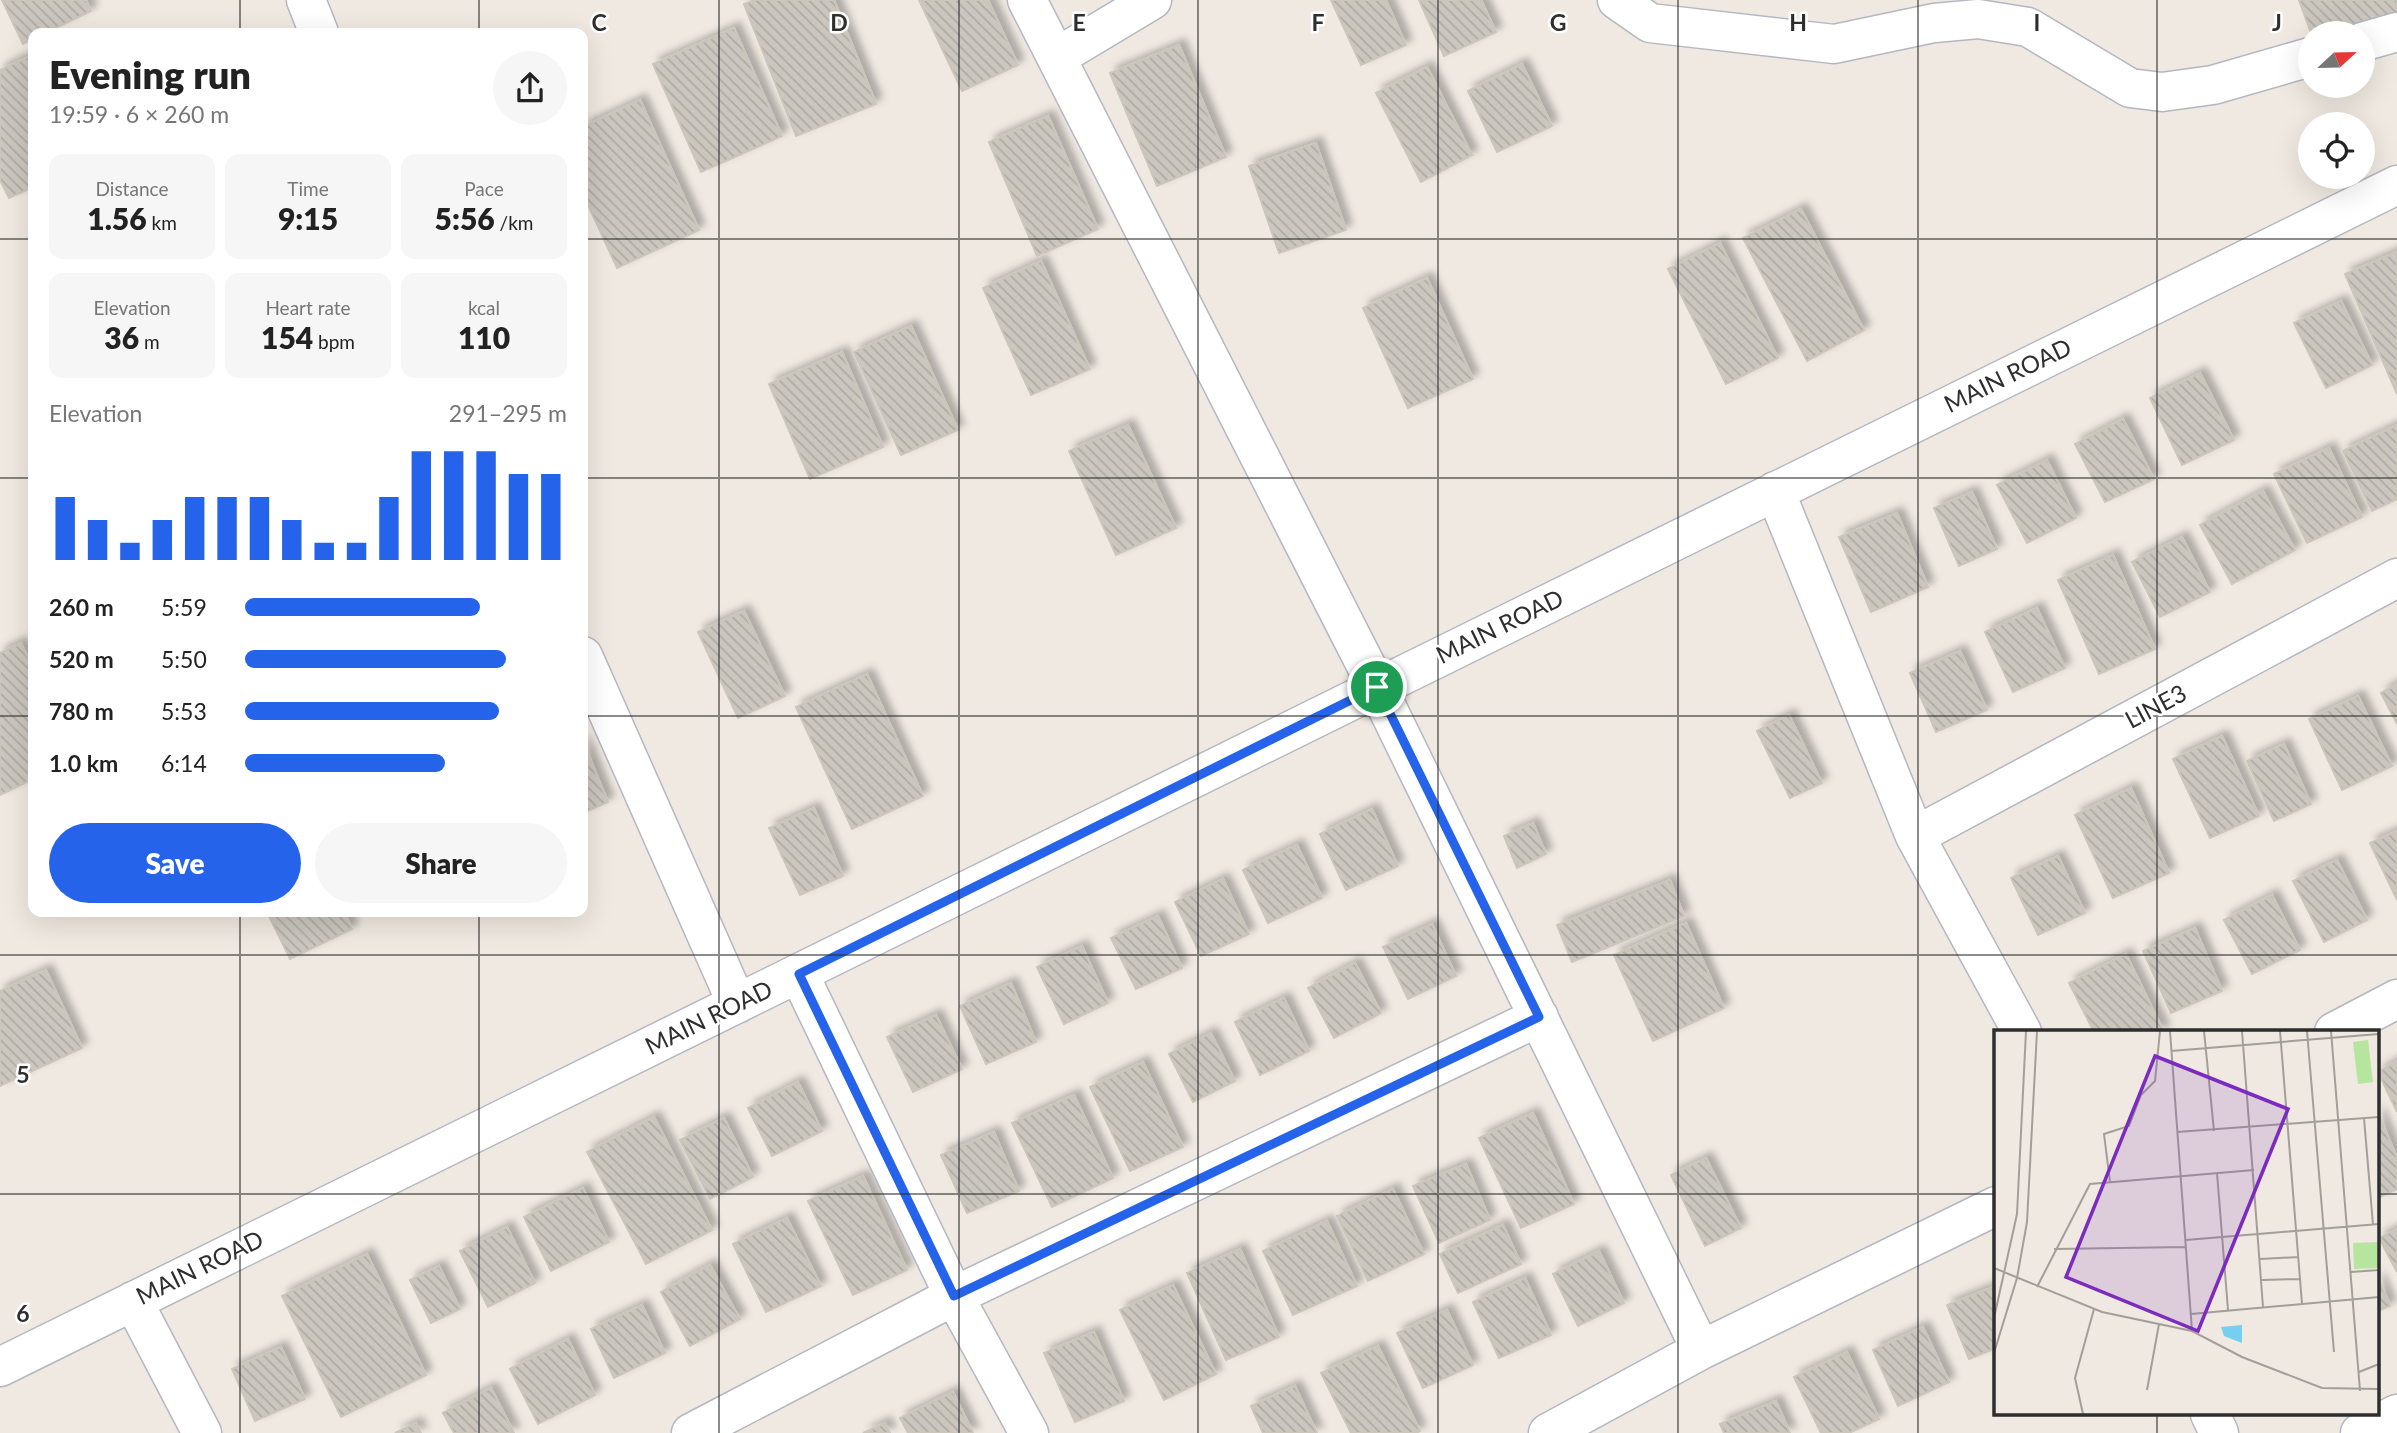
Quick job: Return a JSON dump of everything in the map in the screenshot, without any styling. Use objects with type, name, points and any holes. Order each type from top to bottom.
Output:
[{"type":"street","points":[[306,0],[317,28]]},
{"type":"street","points":[[1027,0],[1377,687],[1701,1350]]},
{"type":"street","points":[[1056,57],[1152,0]]},
{"type":"street","points":[[1617,0],[1650,23],[1833,44],[1934,23],[1978,19],[2028,27],[2130,88],[2162,92],[2213,85],[2298,60]]},
{"type":"street","points":[[2375,38],[2397,32]]},
{"type":"street","name":"MAIN ROAD","points":[[0,1367],[2397,185]]},
{"type":"street","points":[[1775,491],[1915,836],[2021,1030]]},
{"type":"street","name":"LINE3","points":[[1915,836],[2397,578]]},
{"type":"street","points":[[588,667],[737,1004]]},
{"type":"street","points":[[799,974],[954,1296],[1028,1433]]},
{"type":"street","points":[[2338,1030],[2397,999]]},
{"type":"street","points":[[691,1433],[954,1296],[1539,1017]]},
{"type":"street","points":[[1548,1433],[1701,1350],[1994,1207]]},
{"type":"street","points":[[133,1301],[202,1433]]},
{"type":"street","points":[[2360,1433],[2397,1414]]},
{"type":"street","points":[[2211,1416],[2219,1433]]},
{"type":"building","points":[[2,0],[86,0],[91,11],[55,28],[28,28],[28,42],[23,44]]},
{"type":"building","points":[[755,0],[834,0],[876,104],[796,136],[744,4]]},
{"type":"building","points":[[919,0],[988,0],[1018,65],[962,91]]},
{"type":"building","points":[[1331,0],[1386,0],[1406,45],[1361,65]]},
{"type":"building","points":[[1419,0],[1481,0],[1496,32],[1444,56]]},
{"type":"building","points":[[2299,0],[2397,0],[2397,17],[2375,25],[2375,21],[2307,21]]},
{"type":"building","points":[[734,28],[782,136],[701,172],[653,64]]},
{"type":"building","points":[[1179,45],[1226,157],[1157,186],[1110,73]]},
{"type":"building","points":[[28,57],[28,189],[9,198],[0,180],[0,70]]},
{"type":"building","points":[[1522,64],[1552,126],[1497,152],[1468,91]]},
{"type":"building","points":[[1427,67],[1472,155],[1421,182],[1376,93]]},
{"type":"building","points":[[640,100],[699,230],[617,268],[588,205],[588,125]]},
{"type":"building","points":[[1048,116],[1098,229],[1037,256],[989,142]]},
{"type":"building","points":[[1316,143],[1346,230],[1279,253],[1249,166]]},
{"type":"building","points":[[1801,209],[1864,330],[1807,361],[1743,238]]},
{"type":"building","points":[[1720,243],[1778,358],[1726,384],[1668,269]]},
{"type":"building","points":[[2397,252],[2397,394],[2345,274]]},
{"type":"building","points":[[1041,261],[1090,369],[1031,395],[983,288]]},
{"type":"building","points":[[1427,278],[1473,379],[1408,408],[1363,308]]},
{"type":"building","points":[[2341,301],[2372,365],[2326,388],[2294,323]]},
{"type":"building","points":[[911,326],[958,430],[901,455],[854,352]]},
{"type":"building","points":[[842,352],[883,447],[810,479],[769,384]]},
{"type":"building","points":[[2200,373],[2234,440],[2182,465],[2150,398]]},
{"type":"building","points":[[2123,419],[2154,479],[2105,502],[2075,444]]},
{"type":"building","points":[[1128,425],[1176,528],[1116,555],[1069,451]]},
{"type":"building","points":[[2397,425],[2397,499],[2372,511],[2343,451]]},
{"type":"building","points":[[2329,448],[2362,517],[2307,543],[2274,474]]},
{"type":"building","points":[[2047,460],[2076,518],[2027,543],[1997,485]]},
{"type":"building","points":[[2263,491],[2295,550],[2232,584],[2200,525]]},
{"type":"building","points":[[1972,492],[1997,549],[1959,566],[1934,508]]},
{"type":"building","points":[[1897,513],[1928,587],[1871,612],[1839,537]]},
{"type":"building","points":[[2182,537],[2210,592],[2160,617],[2132,562]]},
{"type":"building","points":[[2113,555],[2155,649],[2099,674],[2058,580]]},
{"type":"building","points":[[2037,608],[2065,668],[2013,692],[1985,632]]},
{"type":"building","points":[[744,611],[785,696],[738,718],[698,632]]},
{"type":"building","points":[[21,643],[28,658],[28,781],[0,795],[0,653]]},
{"type":"building","points":[[1960,651],[1987,710],[1936,732],[1910,673]]},
{"type":"building","points":[[867,674],[923,796],[852,829],[796,707]]},
{"type":"building","points":[[2397,684],[2397,724],[2381,693]]},
{"type":"building","points":[[2358,696],[2392,766],[2342,790],[2309,719]]},
{"type":"building","points":[[1789,715],[1822,783],[1790,798],[1757,731]]},
{"type":"building","points":[[2222,736],[2259,816],[2210,838],[2173,759]]},
{"type":"building","points":[[2284,744],[2311,804],[2274,821],[2247,761]]},
{"type":"building","points":[[588,754],[608,802],[588,811]]},
{"type":"building","points":[[2131,788],[2169,873],[2113,898],[2075,815]]},
{"type":"building","points":[[814,808],[843,876],[800,895],[769,828]]},
{"type":"building","points":[[1372,809],[1398,866],[1346,890],[1320,834]]},
{"type":"building","points":[[1533,823],[1546,854],[1517,868],[1504,836]]},
{"type":"building","points":[[2397,831],[2397,900],[2370,843]]},
{"type":"building","points":[[1297,845],[1322,898],[1268,923],[1243,870]]},
{"type":"building","points":[[2058,856],[2085,913],[2038,935],[2011,878]]},
{"type":"building","points":[[2337,860],[2367,920],[2324,942],[2293,881]]},
{"type":"building","points":[[1223,879],[1249,934],[1201,956],[1175,902]]},
{"type":"building","points":[[1670,880],[1684,916],[1572,962],[1557,925]]},
{"type":"building","points":[[2272,895],[2300,950],[2252,974],[2224,920]]},
{"type":"building","points":[[1158,916],[1182,968],[1136,989],[1111,938]]},
{"type":"building","points":[[269,917],[346,917],[352,929],[290,959]]},
{"type":"building","points":[[1686,923],[1724,1008],[1653,1041],[1614,955]]},
{"type":"building","points":[[1432,924],[1456,976],[1408,999],[1383,947]]},
{"type":"building","points":[[2195,928],[2222,991],[2171,1013],[2143,951]]},
{"type":"building","points":[[1082,946],[1108,1003],[1064,1024],[1037,967]]},
{"type":"building","points":[[2126,954],[2163,1030],[2093,1030],[2069,983]]},
{"type":"building","points":[[1355,963],[1381,1013],[1334,1038],[1308,988]]},
{"type":"building","points":[[46,970],[82,1048],[0,1086],[0,991]]},
{"type":"building","points":[[1011,983],[1036,1042],[986,1064],[960,1006]]},
{"type":"building","points":[[1284,998],[1309,1051],[1260,1075],[1235,1022]]},
{"type":"building","points":[[936,1015],[962,1069],[913,1092],[887,1037]]},
{"type":"building","points":[[1211,1033],[1235,1081],[1193,1102],[1169,1054]]},
{"type":"building","points":[[2397,1061],[2397,1112],[2380,1076],[2380,1071]]},
{"type":"building","points":[[1143,1062],[1183,1147],[1130,1171],[1090,1087]]},
{"type":"building","points":[[798,1082],[822,1131],[772,1156],[748,1108]]},
{"type":"building","points":[[1074,1095],[1113,1178],[1052,1207],[1012,1123]]},
{"type":"building","points":[[1533,1113],[1574,1204],[1521,1228],[1479,1138]]},
{"type":"building","points":[[654,1117],[712,1230],[646,1264],[587,1152]]},
{"type":"building","points":[[724,1118],[753,1177],[710,1199],[680,1140]]},
{"type":"building","points":[[2380,1118],[2397,1158],[2397,1189],[2380,1197]]},
{"type":"building","points":[[994,1132],[1019,1191],[967,1213],[941,1155]]},
{"type":"building","points":[[1706,1158],[1741,1228],[1705,1246],[1671,1175]]},
{"type":"building","points":[[1466,1164],[1490,1220],[1439,1243],[1413,1186]]},
{"type":"building","points":[[863,1176],[907,1270],[853,1295],[808,1201]]},
{"type":"building","points":[[583,1188],[609,1242],[551,1271],[524,1217]]},
{"type":"building","points":[[1393,1189],[1424,1254],[1368,1281],[1337,1216]]},
{"type":"building","points":[[787,1218],[821,1286],[766,1312],[733,1244]]},
{"type":"building","points":[[1327,1221],[1357,1286],[1293,1315],[1263,1251]]},
{"type":"building","points":[[1503,1225],[1521,1264],[1458,1293],[1440,1254]]},
{"type":"building","points":[[507,1227],[535,1283],[488,1307],[460,1251]]},
{"type":"building","points":[[2397,1229],[2397,1272],[2380,1240]]},
{"type":"building","points":[[1240,1249],[1279,1337],[1226,1360],[1187,1273]]},
{"type":"building","points":[[1599,1251],[1624,1303],[1578,1326],[1553,1274]]},
{"type":"building","points":[[367,1254],[426,1375],[341,1417],[282,1296]]},
{"type":"building","points":[[710,1265],[740,1319],[690,1346],[661,1292]]},
{"type":"building","points":[[439,1266],[460,1309],[431,1323],[410,1280]]},
{"type":"building","points":[[1525,1278],[1551,1335],[1499,1358],[1473,1302]]},
{"type":"building","points":[[2380,1283],[2390,1306],[2380,1310]]},
{"type":"building","points":[[1173,1285],[1216,1374],[1164,1400],[1120,1310]]},
{"type":"building","points":[[1994,1287],[1994,1349],[1969,1359],[1947,1305]]},
{"type":"building","points":[[642,1305],[665,1353],[614,1378],[591,1329]]},
{"type":"building","points":[[1447,1310],[1473,1365],[1423,1388],[1397,1333]]},
{"type":"building","points":[[1923,1327],[1949,1382],[1898,1406],[1873,1350]]},
{"type":"building","points":[[1094,1332],[1124,1401],[1075,1422],[1044,1353]]},
{"type":"building","points":[[568,1339],[595,1395],[538,1424],[510,1369]]},
{"type":"building","points":[[1378,1346],[1420,1431],[1416,1433],[1351,1433],[1321,1373]]},
{"type":"building","points":[[281,1347],[305,1399],[255,1421],[232,1369]]},
{"type":"building","points":[[1847,1352],[1879,1419],[1849,1433],[1821,1433],[1794,1377]]},
{"type":"building","points":[[1295,1386],[1317,1433],[1263,1433],[1251,1406]]},
{"type":"building","points":[[491,1388],[514,1433],[454,1433],[443,1413]]},
{"type":"building","points":[[953,1392],[973,1433],[908,1433],[900,1418]]},
{"type":"building","points":[[1776,1401],[1790,1433],[1724,1433],[1720,1424]]},
{"type":"building","points":[[416,1423],[421,1433],[395,1433]]},
{"type":"building","points":[[885,1423],[890,1433],[863,1433]]},
{"type":"route","points":[[1377,687],[1539,1017],[954,1296],[799,974],[1377,687]]}]
